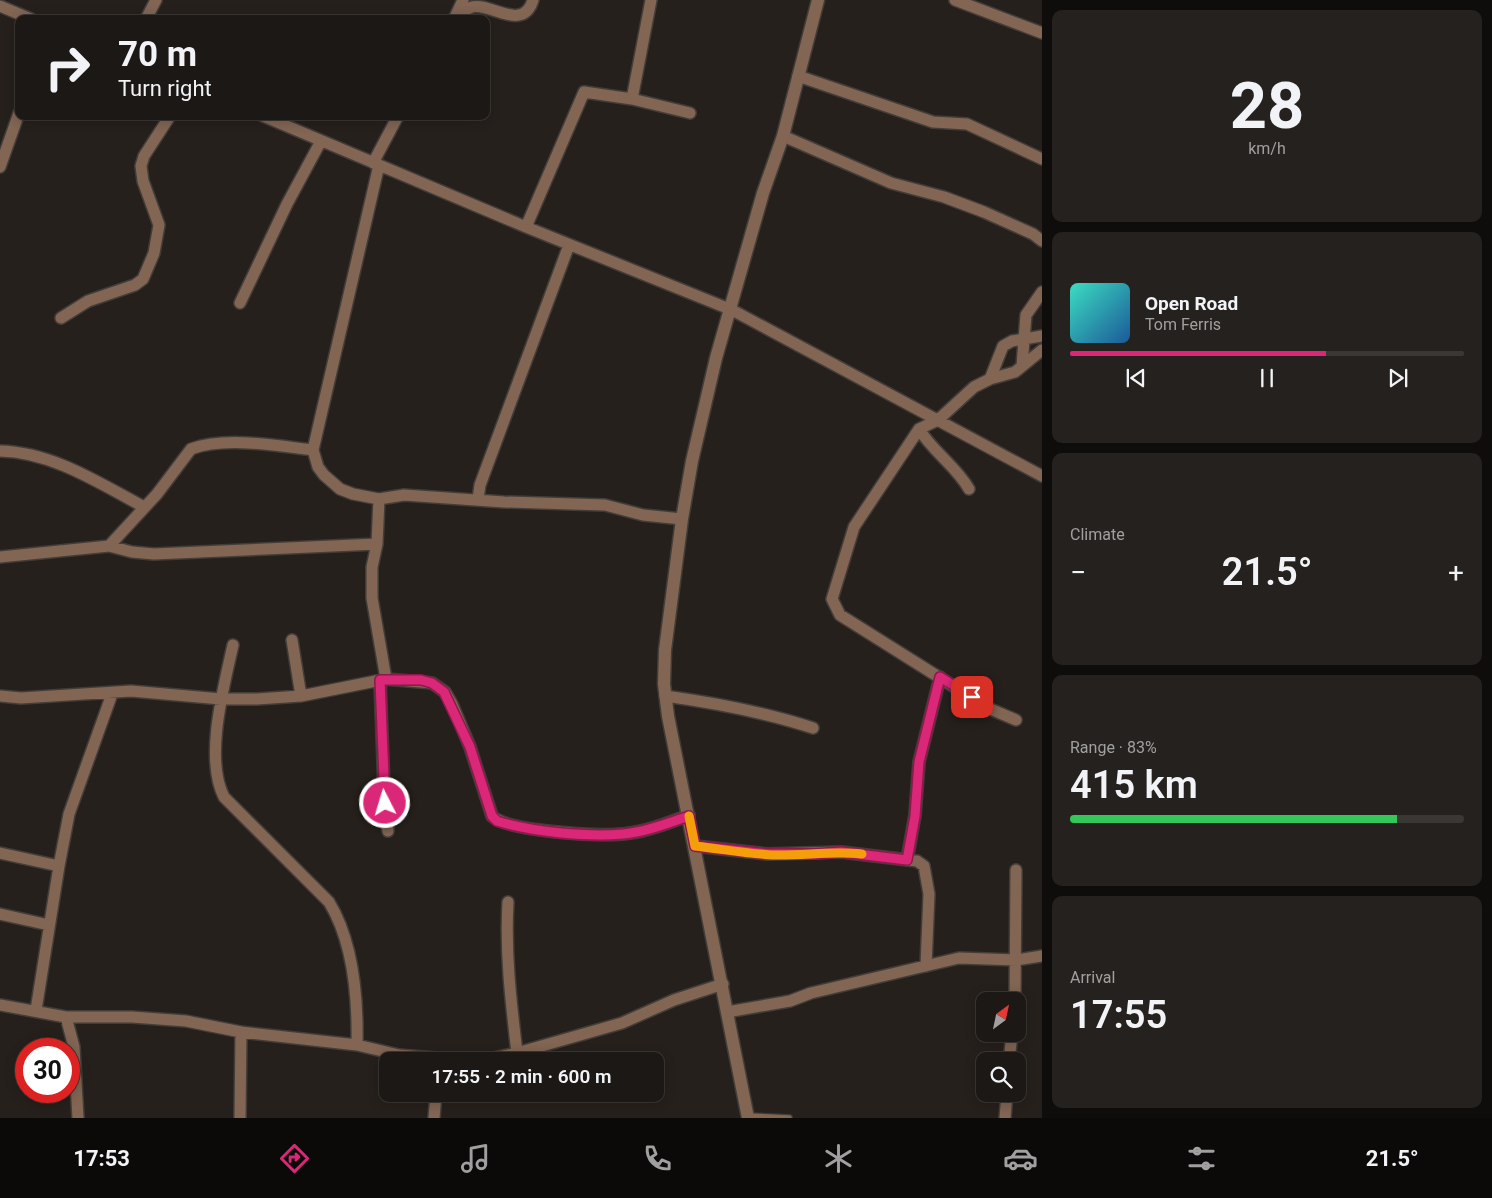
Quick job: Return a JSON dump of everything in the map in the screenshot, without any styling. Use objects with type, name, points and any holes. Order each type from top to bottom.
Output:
[{"type":"street","points":[[148,15],[156,0]]},
{"type":"street","points":[[456,15],[463,0]]},
{"type":"street","points":[[459,15],[472,7],[483,8],[508,16],[522,14],[531,6],[533,0]]},
{"type":"street","points":[[632,99],[651,0]]},
{"type":"street","points":[[747,1117],[723,984],[665,696],[665,650],[682,519],[704,406],[763,193],[783,136],[818,0]]},
{"type":"street","points":[[954,0],[1042,33]]},
{"type":"street","points":[[0,6],[21,15]]},
{"type":"street","points":[[798,76],[933,122],[967,124],[1042,160]]},
{"type":"street","points":[[526,227],[584,92],[632,99],[690,113]]},
{"type":"street","points":[[0,167],[17,120]]},
{"type":"street","points":[[61,318],[88,301],[135,285],[143,279],[154,253],[159,225],[143,181],[141,166],[144,156],[167,120]]},
{"type":"street","points":[[272,120],[569,245],[732,310],[1042,476]]},
{"type":"street","points":[[396,120],[376,164],[313,450],[318,467],[332,483],[352,494],[379,499],[404,495],[604,505],[643,515],[682,519]]},
{"type":"street","points":[[783,136],[890,183],[944,197],[984,212],[1033,234],[1042,241]]},
{"type":"street","points":[[240,303],[287,204],[321,141]]},
{"type":"street","points":[[478,499],[480,485],[569,245]]},
{"type":"street","points":[[1022,366],[1026,315],[1042,292]]},
{"type":"street","points":[[990,379],[1003,346],[1023,339],[1042,336]]},
{"type":"street","points":[[1016,720],[988,708],[840,615],[832,598],[854,526],[919,429],[938,420],[974,387],[990,379],[1006,376],[1042,350]]},
{"type":"street","points":[[919,429],[929,444],[961,475],[969,489]]},
{"type":"street","points":[[109,546],[174,473],[191,449],[199,446],[264,444],[313,450]]},
{"type":"street","points":[[0,452],[14,452],[44,458],[144,507]]},
{"type":"street","points":[[379,499],[377,544],[372,567],[372,598],[383,680],[384,789],[388,831]]},
{"type":"street","points":[[0,556],[109,546],[132,552],[154,554],[377,544]]},
{"type":"street","points":[[292,640],[301,696]]},
{"type":"street","points":[[234,646],[220,700],[216,761],[217,779],[220,789],[224,797],[329,902],[335,913],[346,944],[352,970],[358,1009],[357,1045]]},
{"type":"street","points":[[907,860],[915,816],[919,762],[940,677]]},
{"type":"street","points":[[0,696],[22,698],[112,694],[131,691],[220,700],[301,696],[383,680],[432,683],[444,692],[470,747],[492,816],[497,821],[546,830],[623,834],[644,830],[689,816]]},
{"type":"street","points":[[36,1010],[69,814],[112,694]]},
{"type":"street","points":[[665,696],[738,707],[778,716],[812,728]]},
{"type":"street","points":[[695,846],[768,854],[841,852],[922,863],[926,872],[929,894],[926,966]]},
{"type":"street","points":[[0,853],[59,866]]},
{"type":"street","points":[[1015,992],[1016,870]]},
{"type":"street","points":[[508,902],[506,932],[508,982],[517,1052]]},
{"type":"street","points":[[0,914],[50,925]]},
{"type":"street","points":[[727,1012],[790,1000],[811,993],[958,958],[1016,960],[1042,956]]},
{"type":"street","points":[[520,1052],[622,1023],[674,1000],[723,984]]},
{"type":"street","points":[[0,1005],[36,1010],[66,1018],[132,1017],[177,1020],[241,1032],[357,1045],[386,1052]]},
{"type":"street","points":[[66,1018],[74,1046],[78,1118]]},
{"type":"street","points":[[240,1118],[241,1032]]},
{"type":"street","points":[[434,1118],[435,1102]]},
{"type":"street","points":[[1005,1118],[1006,1102]]},
{"type":"lane","points":[[747,1117],[789,1118]]},
{"type":"slow traffic","points":[[689,816],[695,846],[781,855],[828,852],[862,854]]},
{"type":"route","points":[[385,803],[380,680],[421,680],[439,686],[452,704],[470,747],[492,816],[497,821],[546,830],[623,834],[644,830],[689,816],[695,846],[781,855],[841,852],[907,860],[915,816],[919,762],[940,677],[972,697]]}]
